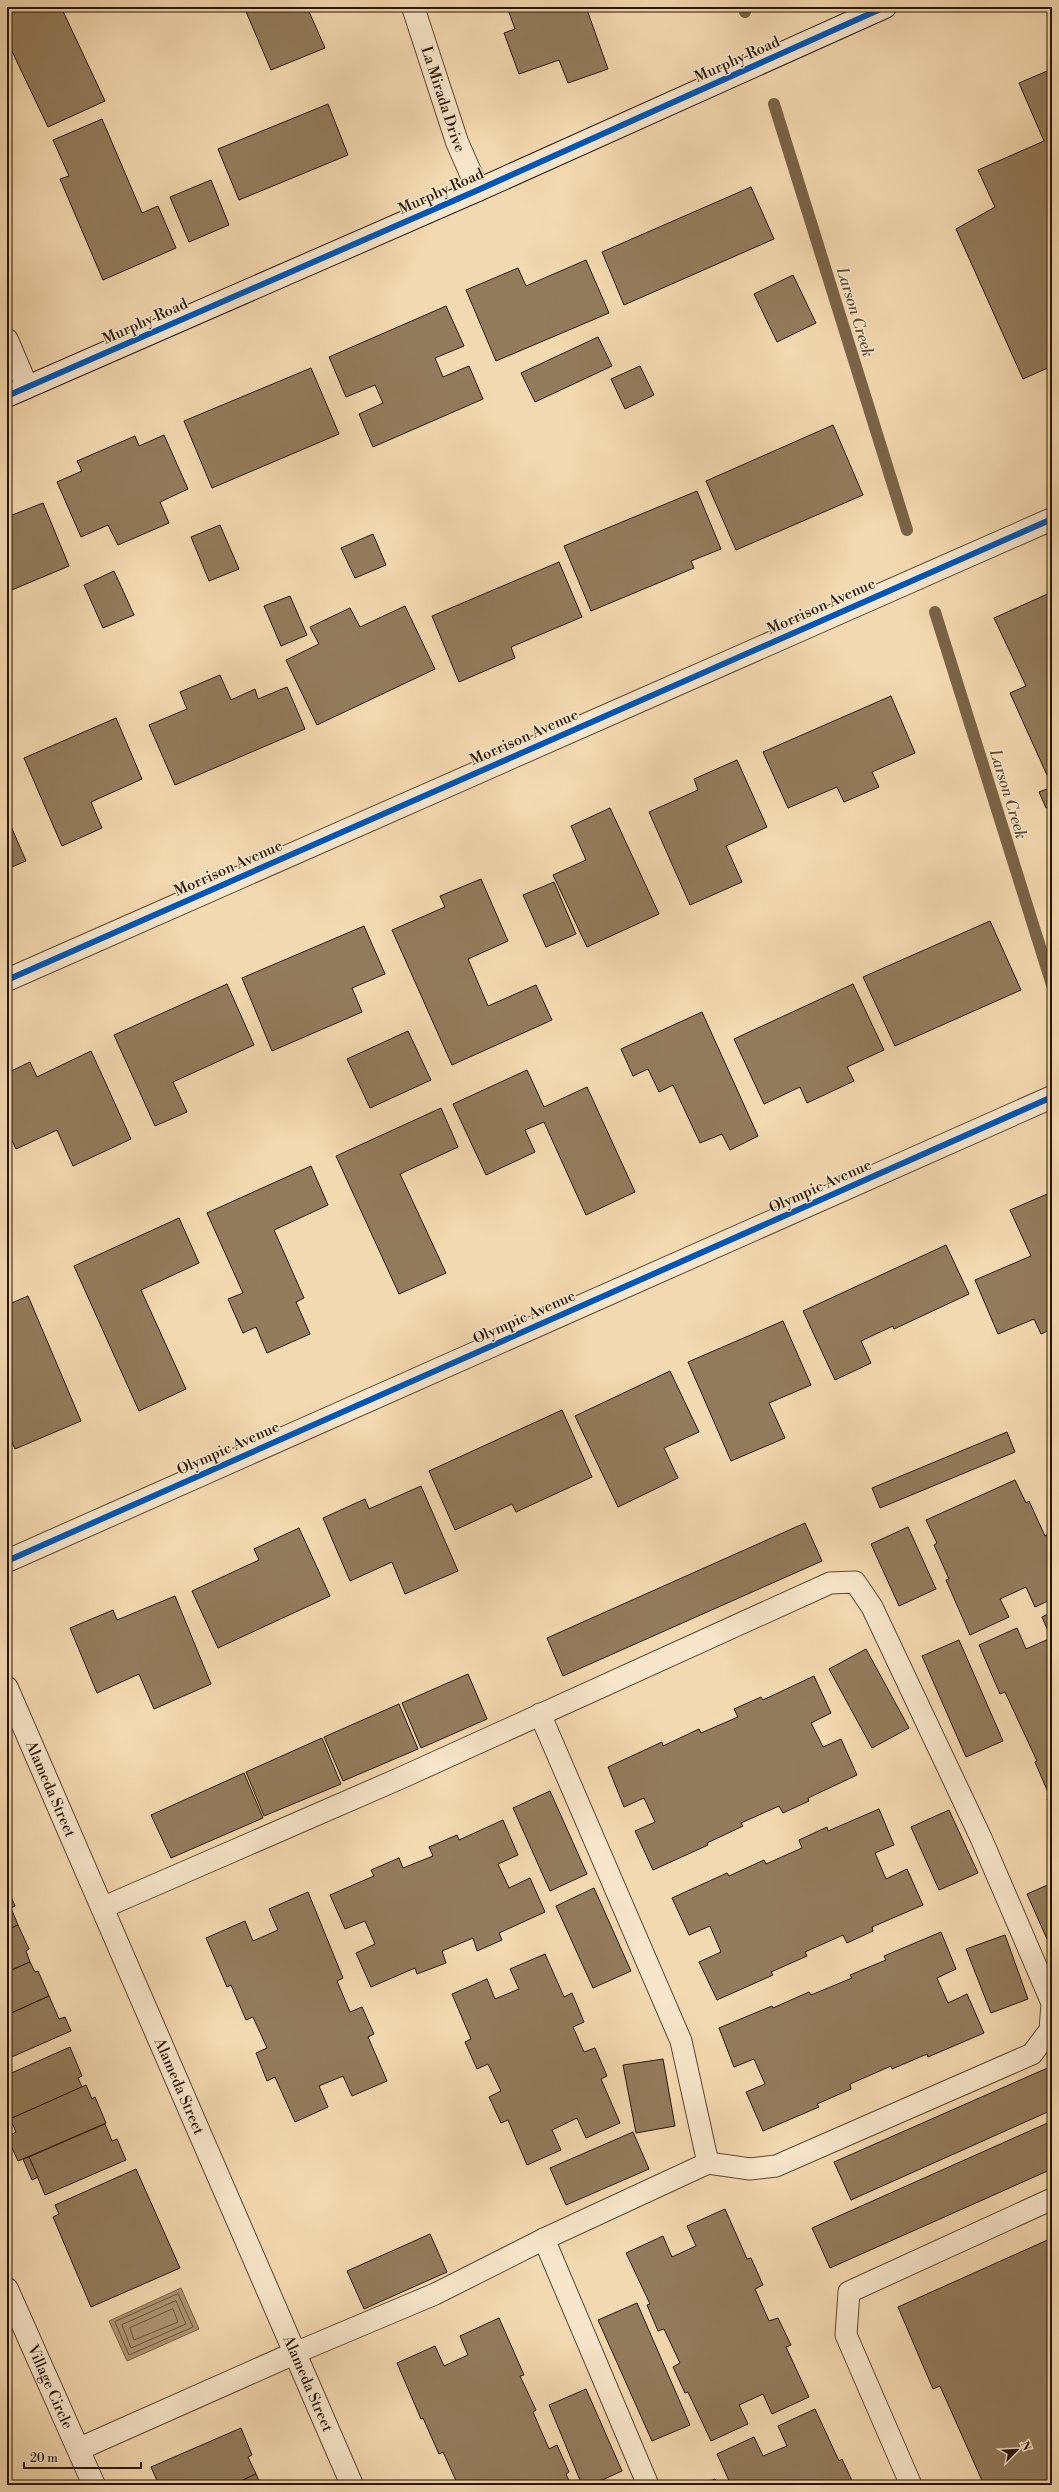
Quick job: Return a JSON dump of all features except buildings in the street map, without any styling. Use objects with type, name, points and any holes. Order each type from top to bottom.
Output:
[{"type":"street","name":"La Mirada Drive","points":[[413,7],[457,142],[478,190]]},
{"type":"street","name":"Murphy Road","points":[[7,396],[478,190],[885,7]]},
{"type":"street","points":[[7,340],[27,387]]},
{"type":"street","name":"Morrison Avenue","points":[[7,980],[1052,519]]},
{"type":"street","name":"Olympic Avenue","points":[[7,1561],[1052,1097]]},
{"type":"street","name":"Alameda Street","points":[[7,1688],[352,2485]]},
{"type":"street","name":"Village Circle","points":[[7,2289],[94,2485]]},
{"type":"street","points":[[78,2449],[295,2353]]},
{"type":"lane","points":[[102,1908],[403,1777],[830,1583],[856,1582],[872,1607],[981,1838],[1052,2003],[1050,2030],[1032,2054],[776,2166],[750,2169],[708,2163],[544,2239],[435,2294],[295,2353]]},
{"type":"lane","points":[[540,1714],[681,2041],[708,2163]]},
{"type":"lane","points":[[911,2485],[846,2335],[849,2292],[1052,2199]]},
{"type":"lane","points":[[544,2239],[648,2485]]},
{"type":"water","points":[[181,2288],[199,2329],[127,2361],[109,2321]]},
{"type":"waterway","name":"Larson Creek","points":[[744,7],[745,12]]},
{"type":"waterway","name":"Larson Creek","points":[[774,104],[907,530]]},
{"type":"waterway","name":"Larson Creek","points":[[935,612],[1052,985]]},
{"type":"cycle path","points":[[7,396],[478,190],[885,7]]},
{"type":"cycle path","points":[[7,980],[1052,519]]},
{"type":"cycle path","points":[[7,1561],[1052,1097]]}]
